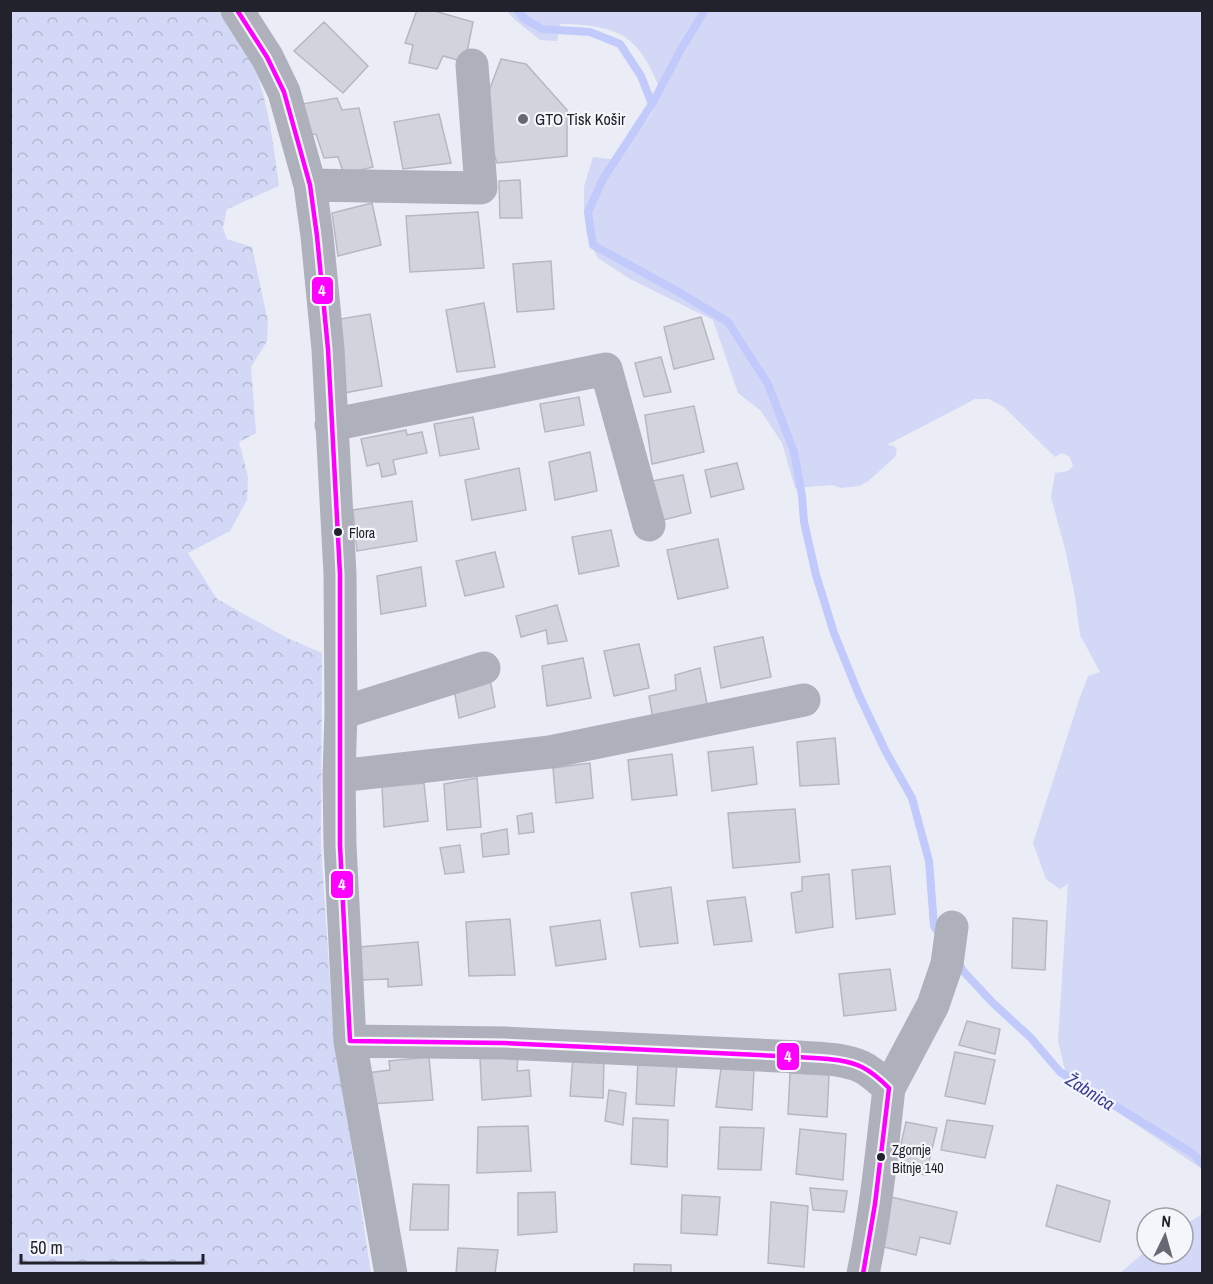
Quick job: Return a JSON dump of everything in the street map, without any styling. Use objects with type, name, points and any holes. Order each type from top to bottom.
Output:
[{"type":"street","points":[[237,10],[267,57],[284,92],[309,185],[317,236],[328,349],[340,574],[342,713],[339,776],[340,845],[350,1041],[391,1274]]},
{"type":"street","points":[[309,185],[480,188],[472,65]]},
{"type":"street","points":[[331,425],[606,369],[649,525]]},
{"type":"street","points":[[342,713],[484,668]]},
{"type":"street","points":[[339,776],[550,752],[804,700]]},
{"type":"street","points":[[863,1274],[877,1200],[889,1088],[933,1005],[947,964],[952,927]]},
{"type":"street","points":[[350,1041],[504,1043],[839,1060],[860,1066],[889,1088]]},
{"type":"green space","points":[[10,11],[219,11],[246,49],[263,92],[279,186],[227,209],[223,228],[227,239],[252,247],[268,322],[267,341],[251,367],[256,433],[239,442],[248,477],[247,500],[230,531],[188,553],[217,599],[287,638],[322,653],[321,846],[333,1027],[371,1273],[11,1273]]},
{"type":"green space","points":[[507,11],[1202,11],[1202,1169],[1067,1078],[1058,1041],[1068,884],[1060,889],[1046,879],[1033,843],[1088,676],[1100,672],[1080,635],[1075,596],[1051,497],[1055,473],[1068,471],[1073,466],[1070,457],[1062,453],[1055,457],[1004,407],[989,399],[975,399],[887,445],[894,446],[897,450],[895,457],[867,482],[859,486],[841,488],[832,485],[795,488],[782,443],[761,411],[738,393],[713,320],[630,279],[598,258],[587,236],[584,187],[593,157],[617,160],[652,113],[661,93],[644,57],[635,45],[622,35],[596,27],[560,24],[557,41],[540,40]]},
{"type":"green space","points":[[1202,1214],[1202,1273],[1120,1273],[1135,1260],[1135,1266],[1195,1266],[1195,1218]]},
{"type":"building","points":[[417,10],[431,10],[473,22],[465,62],[443,56],[437,69],[409,63],[413,45],[405,43]]},
{"type":"building","points":[[324,22],[368,66],[343,93],[294,51]]},
{"type":"building","points":[[501,59],[526,64],[567,110],[567,156],[497,163],[481,112]]},
{"type":"building","points":[[337,98],[342,110],[359,108],[373,167],[344,174],[338,157],[324,158],[316,134],[309,135],[302,104]]},
{"type":"building","points":[[439,114],[451,163],[403,169],[394,122]]},
{"type":"building","points":[[520,180],[522,218],[500,218],[499,181]]},
{"type":"building","points":[[372,203],[381,245],[338,256],[332,213]]},
{"type":"building","points":[[478,212],[484,268],[410,272],[406,216]]},
{"type":"building","points":[[551,261],[554,309],[517,312],[513,264]]},
{"type":"building","points":[[484,303],[495,367],[457,372],[446,310]]},
{"type":"building","points":[[370,314],[382,386],[344,393],[334,320]]},
{"type":"building","points":[[701,317],[714,359],[674,369],[664,327]]},
{"type":"building","points":[[661,357],[671,392],[644,397],[635,363]]},
{"type":"building","points":[[579,397],[584,425],[545,432],[540,404]]},
{"type":"building","points":[[694,406],[704,452],[652,464],[645,415]]},
{"type":"building","points":[[473,417],[479,449],[440,456],[434,424]]},
{"type":"building","points":[[406,430],[407,435],[422,432],[427,453],[393,460],[396,474],[382,477],[379,463],[367,466],[361,439]]},
{"type":"building","points":[[590,452],[597,491],[555,500],[549,462]]},
{"type":"building","points":[[737,463],[744,489],[711,497],[705,470]]},
{"type":"building","points":[[519,468],[526,510],[472,520],[465,480]]},
{"type":"building","points":[[683,475],[691,513],[655,522],[647,482]]},
{"type":"building","points":[[412,501],[417,541],[357,551],[353,510]]},
{"type":"building","points":[[611,530],[619,566],[579,574],[572,537]]},
{"type":"building","points":[[718,539],[728,588],[678,599],[667,550]]},
{"type":"building","points":[[495,552],[504,587],[465,596],[456,561]]},
{"type":"building","points":[[421,567],[426,606],[381,614],[377,576]]},
{"type":"building","points":[[557,605],[567,641],[548,644],[546,630],[521,637],[516,616]]},
{"type":"building","points":[[763,637],[771,677],[721,688],[714,647]]},
{"type":"building","points":[[639,644],[649,688],[614,696],[604,651]]},
{"type":"building","points":[[583,658],[591,698],[547,706],[542,666]]},
{"type":"building","points":[[700,668],[708,709],[654,725],[649,696],[676,690],[675,675]]},
{"type":"building","points":[[490,679],[495,707],[459,718],[454,689]]},
{"type":"building","points":[[835,738],[839,784],[800,786],[797,742]]},
{"type":"building","points":[[753,747],[757,784],[712,791],[708,752]]},
{"type":"building","points":[[672,754],[677,795],[632,800],[628,760]]},
{"type":"building","points":[[590,763],[593,798],[556,803],[553,768]]},
{"type":"building","points":[[477,778],[481,827],[447,830],[444,784]]},
{"type":"building","points":[[424,783],[428,821],[384,827],[382,787]]},
{"type":"building","points":[[795,809],[800,862],[733,868],[728,813]]},
{"type":"building","points":[[532,813],[534,832],[519,834],[517,816]]},
{"type":"building","points":[[507,829],[509,854],[483,857],[481,834]]},
{"type":"building","points":[[460,845],[464,872],[445,874],[440,848]]},
{"type":"building","points":[[890,866],[895,914],[856,919],[852,870]]},
{"type":"building","points":[[829,874],[833,927],[796,933],[791,893],[802,891],[802,877]]},
{"type":"building","points":[[671,887],[678,943],[640,947],[631,893]]},
{"type":"building","points":[[745,897],[752,941],[714,945],[707,901]]},
{"type":"building","points":[[1013,918],[1047,921],[1045,970],[1012,968]]},
{"type":"building","points":[[510,919],[515,975],[469,976],[466,922]]},
{"type":"building","points":[[600,920],[606,959],[556,966],[550,927]]},
{"type":"building","points":[[418,942],[422,985],[388,987],[388,979],[361,980],[359,947]]},
{"type":"building","points":[[890,969],[896,1010],[844,1016],[839,974]]},
{"type":"building","points":[[967,1021],[1000,1029],[995,1054],[959,1045]]},
{"type":"building","points":[[955,1052],[995,1060],[985,1104],[945,1096]]},
{"type":"building","points":[[518,1055],[517,1071],[529,1070],[531,1096],[482,1100],[480,1058]]},
{"type":"building","points":[[429,1057],[433,1100],[371,1104],[367,1073],[390,1070],[389,1061]]},
{"type":"building","points":[[573,1057],[604,1059],[603,1098],[570,1096]]},
{"type":"building","points":[[638,1059],[677,1062],[674,1106],[636,1104]]},
{"type":"building","points":[[721,1068],[754,1070],[752,1110],[716,1107]]},
{"type":"building","points":[[790,1073],[829,1075],[827,1117],[788,1114]]},
{"type":"building","points":[[609,1090],[626,1093],[623,1125],[605,1121]]},
{"type":"building","points":[[633,1118],[668,1120],[667,1167],[631,1164]]},
{"type":"building","points":[[947,1120],[993,1126],[985,1158],[941,1150]]},
{"type":"building","points":[[906,1122],[937,1128],[926,1175],[895,1170]]},
{"type":"building","points":[[528,1126],[531,1171],[477,1173],[478,1127]]},
{"type":"building","points":[[720,1127],[764,1128],[761,1170],[718,1169]]},
{"type":"building","points":[[800,1129],[846,1134],[843,1180],[796,1174]]},
{"type":"building","points":[[413,1184],[449,1185],[448,1230],[410,1230]]},
{"type":"building","points":[[1057,1185],[1110,1201],[1100,1242],[1046,1226]]},
{"type":"building","points":[[810,1188],[847,1191],[844,1212],[813,1210]]},
{"type":"building","points":[[555,1192],[557,1232],[518,1235],[518,1193]]},
{"type":"building","points":[[682,1195],[720,1197],[717,1235],[681,1233]]},
{"type":"building","points":[[891,1197],[957,1212],[950,1244],[920,1237],[916,1255],[880,1246]]},
{"type":"building","points":[[771,1202],[808,1206],[804,1267],[768,1263]]},
{"type":"building","points":[[458,1248],[498,1250],[495,1274],[456,1274]]},
{"type":"building","points":[[634,1264],[671,1265],[671,1274],[634,1274]]},
{"type":"waterway","points":[[517,10],[525,19],[542,29],[590,32],[620,44],[641,76],[652,104]]},
{"type":"waterway","points":[[705,10],[652,104],[603,179],[588,212],[593,245],[728,322],[768,384],[794,452],[804,522],[816,575],[834,633],[859,695],[886,752],[912,798],[929,861],[934,926],[940,935]]},
{"type":"waterway","name":"Žabnica","points":[[958,963],[993,1003],[1031,1038],[1060,1072],[1192,1153],[1202,1163]]},
{"type":"transit line","name":"4","points":[[237,10],[267,57],[284,92],[310,185],[317,236],[328,349],[340,574],[340,845],[350,1041],[504,1043],[799,1057],[839,1060],[862,1067],[889,1088],[875,1204],[863,1274]]},
{"type":"place","name":"GTO Tisk Košir","points":[[523,119]]},
{"type":"place","name":"Flora","points":[[338,532]]},
{"type":"place","name":"Zgornje Bitnje 140","points":[[881,1157]]}]
